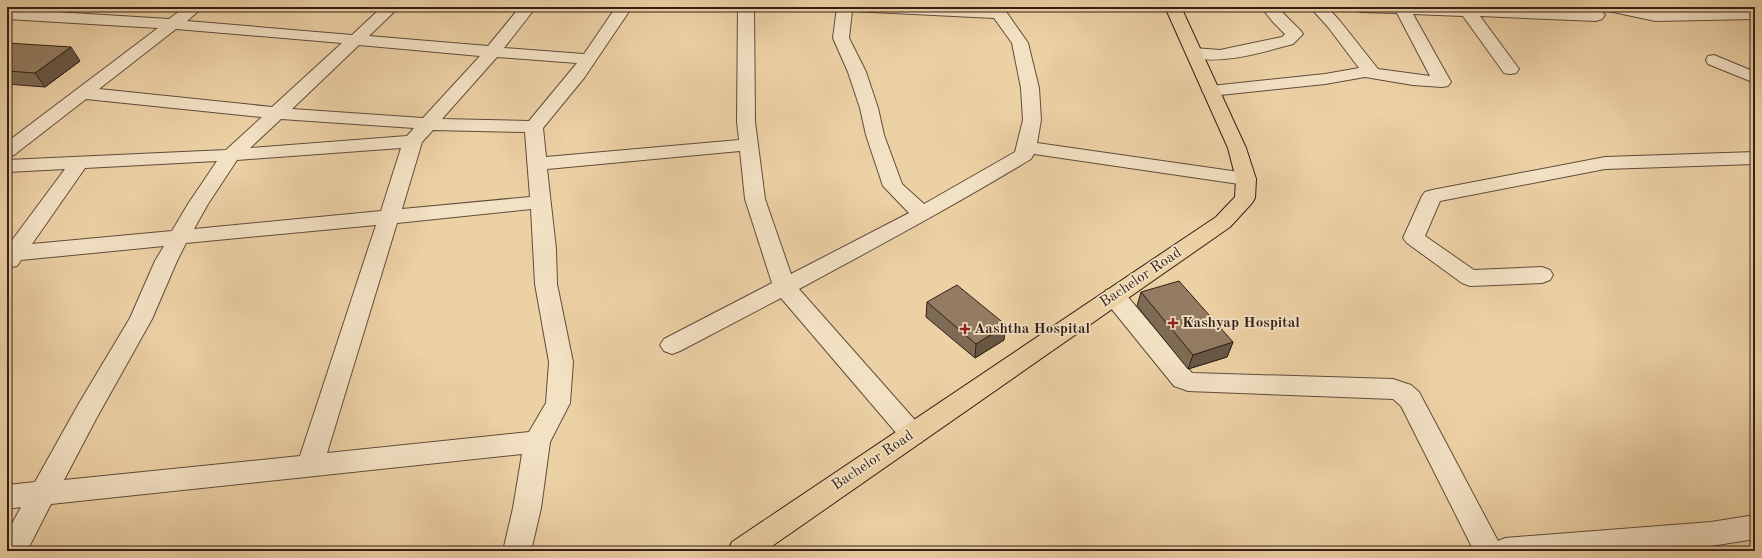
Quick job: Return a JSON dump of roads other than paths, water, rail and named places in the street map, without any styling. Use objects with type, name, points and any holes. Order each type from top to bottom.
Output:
[{"type":"main road","name":"Bachelor Road","points":[[742,551],[1223,222],[1245,198],[1246,179],[1237,148],[1173,7]]},
{"type":"street","points":[[7,151],[195,7]]},
{"type":"street","points":[[12,551],[87,412],[141,319],[166,261],[179,237],[198,204],[231,155],[391,7]]},
{"type":"street","points":[[310,465],[358,310],[413,141],[492,52],[528,7]]},
{"type":"street","points":[[517,551],[527,508],[537,442],[558,403],[561,362],[546,284],[541,202],[534,126],[578,74],[624,7]]},
{"type":"street","points":[[746,7],[746,122],[755,199],[785,288],[912,434]]},
{"type":"street","points":[[845,7],[841,38],[857,72],[869,108],[875,135],[893,186],[922,214]]},
{"type":"street","points":[[672,345],[785,288],[922,214],[1024,155],[1032,120],[1030,88],[1020,43],[999,10],[853,7]]},
{"type":"street","points":[[1194,53],[1220,55],[1287,41],[1295,34],[1269,7]]},
{"type":"street","points":[[1318,7],[1334,24],[1373,74]]},
{"type":"street","points":[[1361,7],[1596,16],[1596,14],[1589,7]]},
{"type":"street","points":[[1609,7],[1655,16],[1755,14]]},
{"type":"street","points":[[1211,91],[1326,79],[1365,72],[1413,80],[1442,82],[1414,28],[1401,8]]},
{"type":"street","points":[[1467,10],[1510,69]]},
{"type":"street","points":[[7,14],[173,24],[589,59]]},
{"type":"street","points":[[1714,60],[1755,78]]},
{"type":"street","points":[[83,93],[277,113],[428,124],[534,126]]},
{"type":"street","points":[[7,166],[231,155],[413,141]]},
{"type":"street","points":[[538,164],[748,145]]},
{"type":"street","points":[[1026,147],[1246,179]]},
{"type":"street","points":[[1542,275],[1470,278],[1414,238],[1432,196],[1605,163],[1755,158]]},
{"type":"street","points":[[9,257],[80,163]]},
{"type":"street","points":[[9,257],[179,237],[541,202]]},
{"type":"street","points":[[1114,296],[1183,379],[1188,382],[1393,389],[1402,392],[1410,399],[1489,551]]},
{"type":"street","points":[[7,496],[537,442]]},
{"type":"street","points":[[1505,551],[1711,534],[1755,527]]},
{"type":"place","name":"Kashyap Hospital","points":[[1173,323]]},
{"type":"place","name":"Aashtha Hospital","points":[[965,329]]}]
